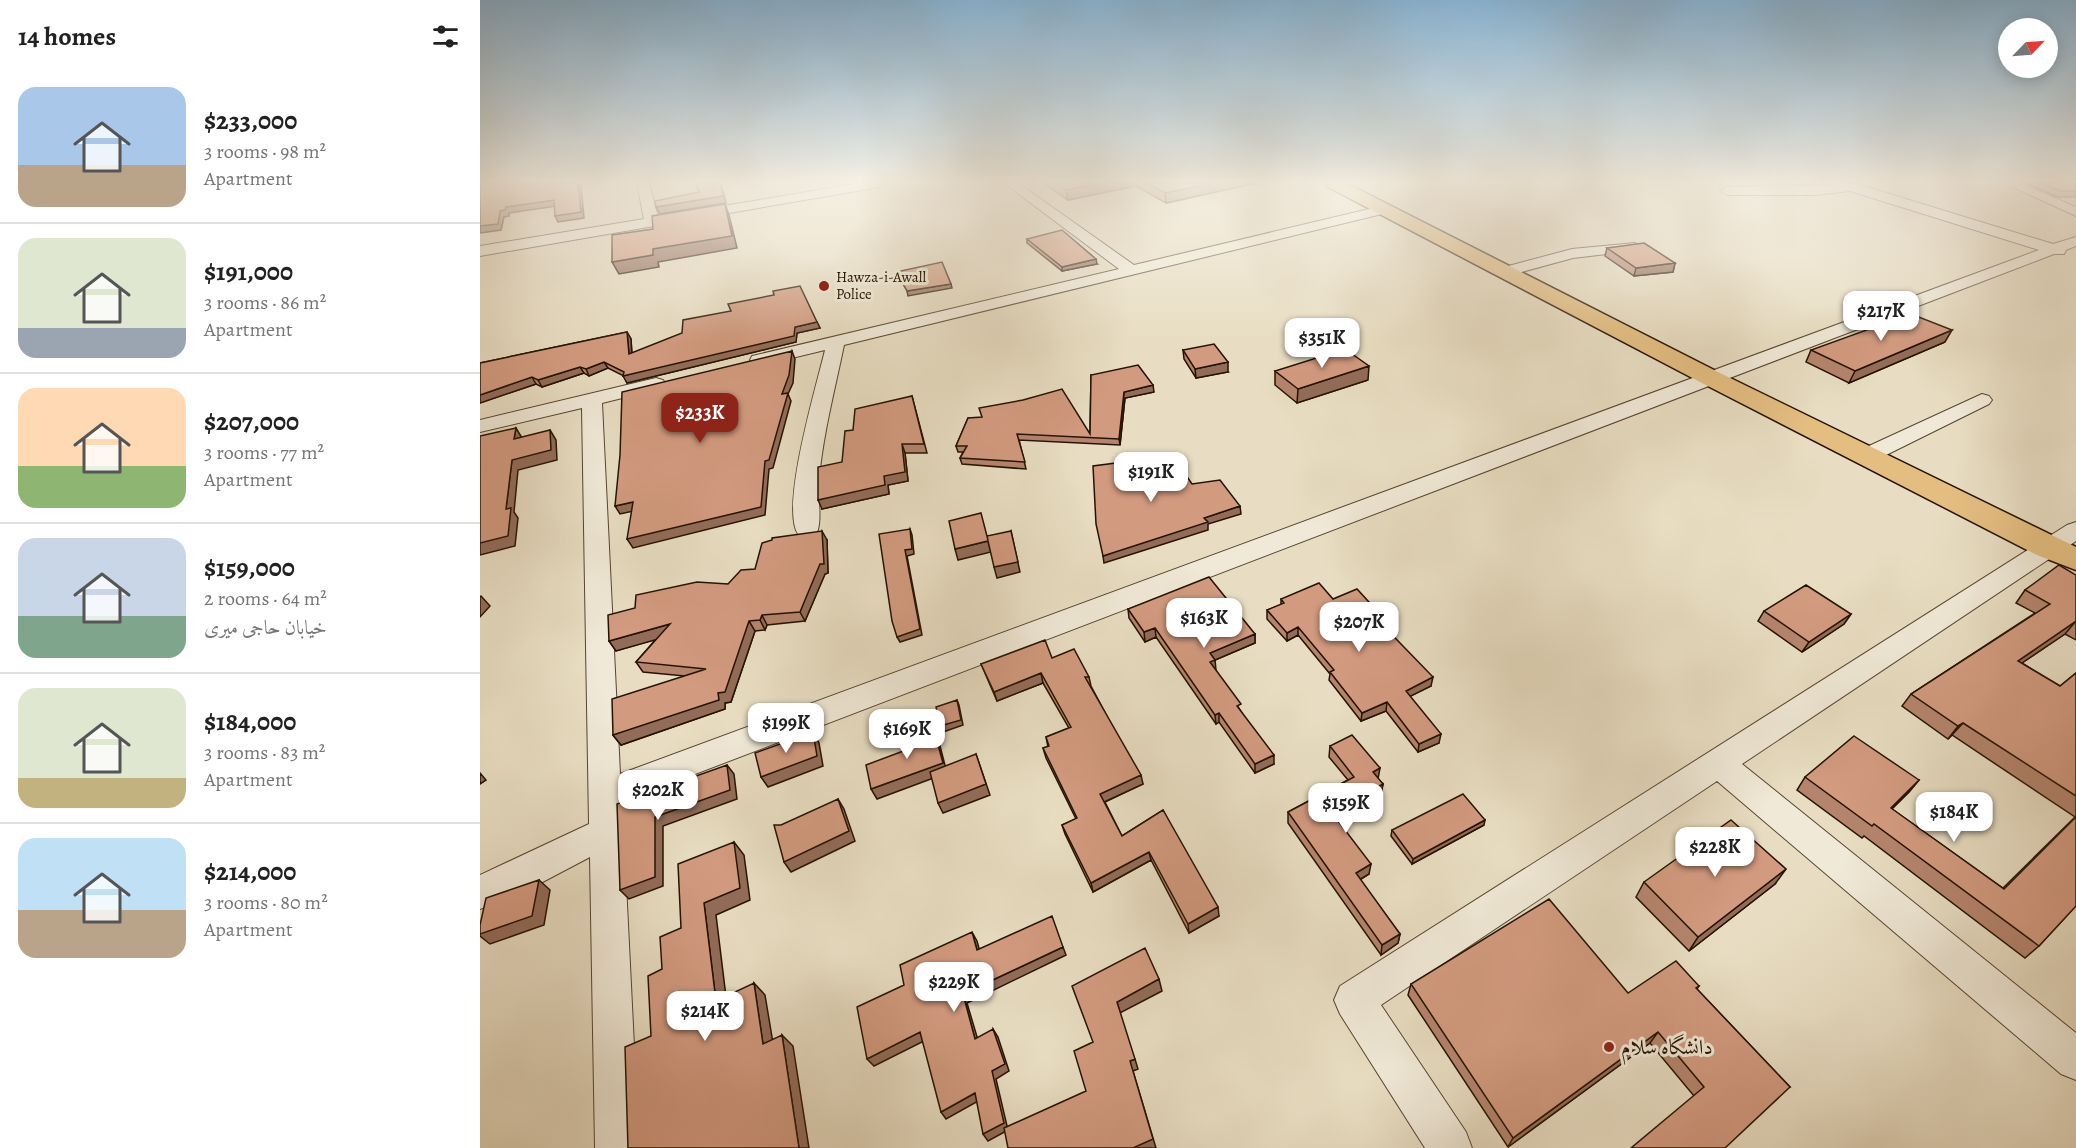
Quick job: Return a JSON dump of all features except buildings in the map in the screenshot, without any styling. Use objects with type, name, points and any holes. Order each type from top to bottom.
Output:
[{"type":"highway","points":[[1440,237],[1711,378],[2062,554],[2076,573]]},
{"type":"street","points":[[480,251],[566,237]]},
{"type":"street","points":[[1085,237],[1131,270]]},
{"type":"street","points":[[743,363],[1271,237]]},
{"type":"street","points":[[2026,237],[2069,249]]},
{"type":"street","points":[[1507,271],[1572,254],[1635,246]]},
{"type":"street","points":[[605,794],[1711,378],[2069,249]]},
{"type":"street","points":[[807,530],[806,493],[809,464],[836,341]]},
{"type":"street","points":[[480,426],[673,380]]},
{"type":"street","points":[[592,399],[617,1148]]},
{"type":"street","points":[[1866,456],[1982,400]]},
{"type":"street","points":[[1450,1148],[1354,1000],[1717,762],[2062,554],[2076,530]]},
{"type":"street","points":[[1717,762],[2076,1059]]},
{"type":"street","points":[[480,892],[503,885],[606,831]]},
{"type":"place","name":"Hawza-i-Awall Police","points":[[824,286]]},
{"type":"place","name":"دانشگاه سلام","points":[[1609,1047]]}]
